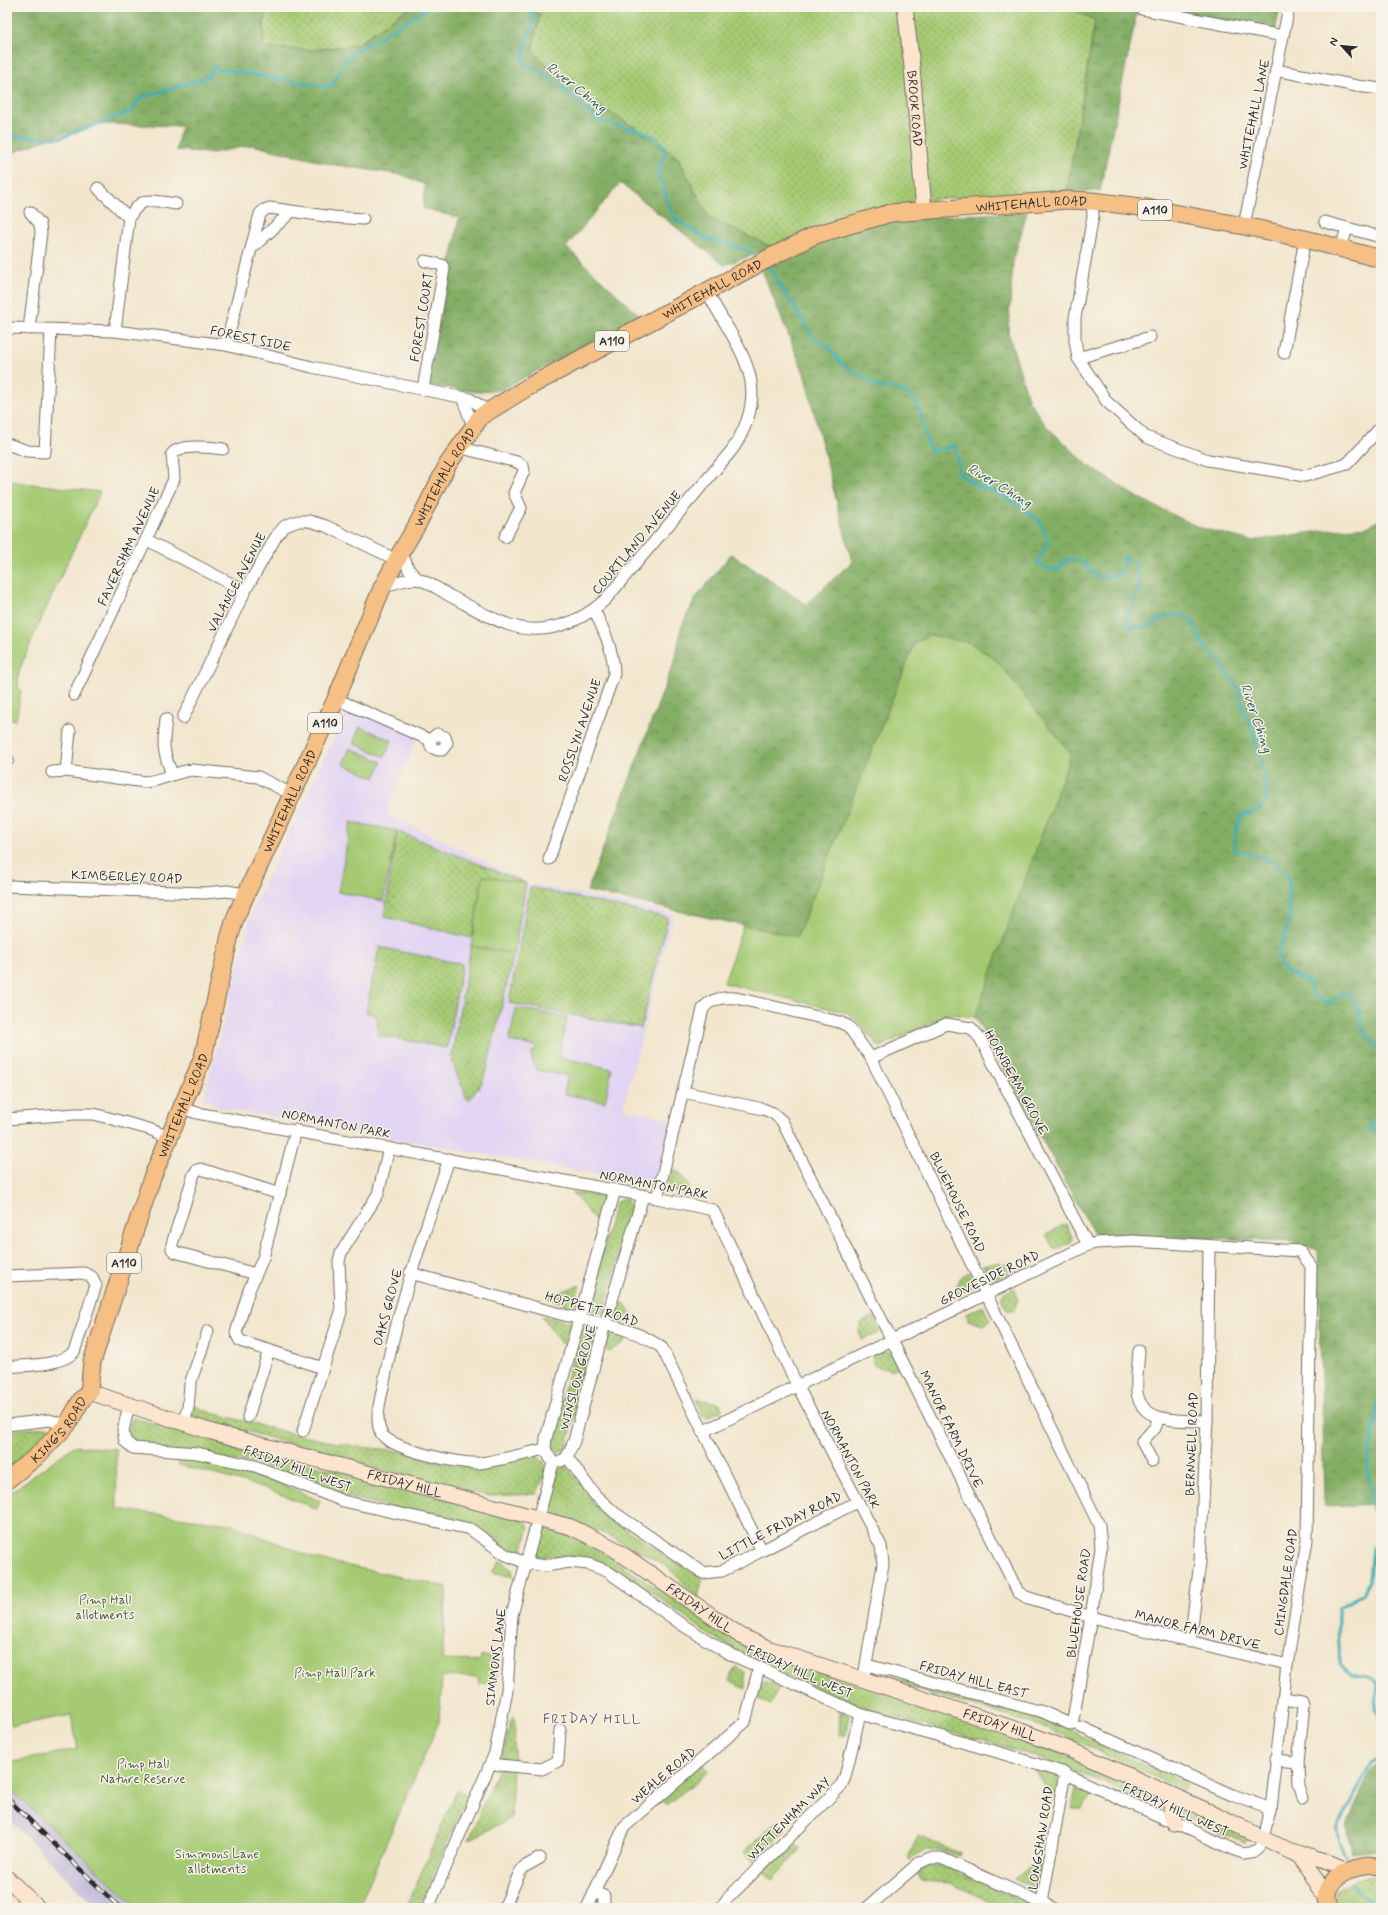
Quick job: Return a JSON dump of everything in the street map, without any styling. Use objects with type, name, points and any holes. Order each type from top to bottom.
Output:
[{"type":"main road","name":"BROOK ROAD","points":[[905,7],[912,67],[924,210]]},
{"type":"main road","name":"WHITEHALL ROAD","points":[[89,1392],[92,1362],[147,1190],[203,1058],[230,935],[245,894],[336,699],[382,588],[458,447],[473,426],[488,411],[528,387],[706,290],[774,255],[815,235],[891,213],[1068,200],[1092,201],[1141,207],[1244,226],[1305,239],[1381,259]]},
{"type":"main road","name":"FRIDAY HILL","points":[[89,1392],[183,1423],[303,1457],[570,1527],[613,1548],[741,1636],[770,1649],[1021,1731],[1068,1749],[1171,1795],[1264,1838],[1301,1857],[1310,1857],[1353,1869]]},
{"type":"main road","name":"KING'S ROAD","points":[[7,1480],[36,1457],[67,1425],[78,1406],[89,1392]]},
{"type":"main road","points":[[1171,1795],[1171,1815],[1175,1824]]},
{"type":"main road","points":[[1301,1857],[1304,1866],[1318,1882],[1329,1902]]},
{"type":"main road","points":[[1329,1902],[1334,1882],[1353,1869],[1379,1864]]},
{"type":"main road","points":[[7,1878],[28,1905]]},
{"type":"street","name":"WHITEHALL LANE","points":[[1244,226],[1289,7]]},
{"type":"street","points":[[1142,9],[1283,36]]},
{"type":"street","points":[[1276,70],[1357,86],[1381,89]]},
{"type":"street","points":[[98,188],[129,218]]},
{"type":"street","points":[[115,331],[129,218],[134,208],[147,200],[176,204]]},
{"type":"street","points":[[1092,201],[1093,216],[1074,318],[1078,358],[1107,402],[1146,436],[1208,460],[1305,476],[1347,464],[1381,427]]},
{"type":"street","points":[[226,345],[260,214],[264,210],[270,208],[291,212],[363,219]]},
{"type":"street","points":[[29,329],[41,233],[40,224],[30,212]]},
{"type":"street","points":[[252,249],[291,212]]},
{"type":"street","points":[[1325,222],[1381,237]]},
{"type":"street","points":[[1341,248],[1347,228]]},
{"type":"street","points":[[1284,353],[1305,239]]},
{"type":"street","name":"FOREST COURT","points":[[423,389],[444,269],[442,266],[425,261]]},
{"type":"street","name":"COURTLAND AVENUE","points":[[418,579],[507,625],[525,629],[562,626],[578,620],[594,610],[605,600],[732,450],[741,436],[748,420],[753,399],[752,382],[748,365],[706,290]]},
{"type":"street","name":"FOREST SIDE","points":[[7,328],[115,331],[226,345],[312,367],[470,399],[488,411]]},
{"type":"street","points":[[7,444],[27,451],[45,452],[51,330]]},
{"type":"street","points":[[1078,358],[1150,337]]},
{"type":"street","points":[[462,397],[473,426]]},
{"type":"street","name":"FAVERSHAM AVENUE","points":[[74,695],[174,479],[172,454],[178,449],[212,447],[223,449]]},
{"type":"street","points":[[458,447],[517,462],[524,466],[524,471],[514,493],[521,508],[505,537]]},
{"type":"street","name":"VALANCE AVENUE","points":[[183,718],[246,591],[277,535],[285,526],[298,521],[309,521],[326,526],[399,556]]},
{"type":"street","points":[[147,540],[246,591]]},
{"type":"street","points":[[399,556],[409,570],[418,579]]},
{"type":"street","points":[[382,588],[397,581],[418,579]]},
{"type":"street","name":"ROSSLYN AVENUE","points":[[548,859],[614,674],[614,665],[609,646],[603,628],[594,610]]},
{"type":"street","points":[[336,699],[430,740]]},
{"type":"street","points":[[166,720],[162,746],[172,774]]},
{"type":"street","points":[[66,771],[70,731]]},
{"type":"street","points":[[52,772],[66,771],[152,782],[172,774],[192,770],[258,777],[292,795]]},
{"type":"street","name":"KIMBERLEY ROAD","points":[[7,886],[204,893],[227,892],[245,894]]},
{"type":"street","name":"BLUEHOUSE ROAD","points":[[657,1198],[703,1009],[707,1004],[726,998],[736,998],[839,1022],[848,1026],[871,1058],[1099,1525],[1101,1548],[1076,1726]]},
{"type":"street","name":"HORNBEAM GROVE","points":[[871,1058],[946,1024],[971,1028],[980,1038],[1088,1245]]},
{"type":"street","name":"MANOR FARM DRIVE","points":[[684,1092],[763,1109],[773,1113],[782,1121],[1018,1592],[1026,1597],[1091,1617],[1287,1665]]},
{"type":"street","name":"NORMANTON PARK","points":[[182,1108],[197,1113],[296,1130],[657,1198],[713,1210],[797,1385],[881,1546],[883,1564],[867,1665],[863,1680]]},
{"type":"street","points":[[7,1120],[75,1114],[94,1114],[149,1129],[169,1137]]},
{"type":"street","points":[[296,1130],[264,1258],[256,1274],[236,1332],[240,1341],[323,1368]]},
{"type":"street","points":[[303,1431],[341,1312],[339,1261],[341,1253],[378,1194],[389,1148]]},
{"type":"street","name":"OAKS GROVE","points":[[449,1159],[410,1273],[392,1337],[378,1415],[381,1434],[389,1442],[409,1451],[471,1463],[480,1463],[545,1449]]},
{"type":"street","points":[[256,1274],[175,1252],[172,1249],[172,1244],[194,1174],[197,1170],[201,1169],[280,1194]]},
{"type":"street","name":"WINSLOW GROVE","points":[[545,1449],[546,1438],[578,1318],[615,1190]]},
{"type":"street","name":"WINSLOW GROVE","points":[[567,1457],[574,1442],[605,1324],[643,1196]]},
{"type":"street","name":"GROVESIDE ROAD","points":[[702,1432],[1088,1245],[1096,1243],[1133,1241],[1290,1250],[1300,1251],[1306,1258]]},
{"type":"street","name":"BERNWELL ROAD","points":[[1190,1642],[1200,1562],[1207,1421],[1209,1246]]},
{"type":"street","name":"CHINGDALE ROAD","points":[[1264,1838],[1271,1809],[1275,1760],[1287,1665],[1307,1540],[1311,1266],[1306,1258]]},
{"type":"street","points":[[7,1276],[84,1273],[92,1277],[96,1285],[74,1352],[68,1358],[57,1361],[7,1367]]},
{"type":"street","name":"HOPPETT ROAD","points":[[410,1273],[605,1324],[652,1340],[662,1348],[702,1432],[762,1551]]},
{"type":"street","points":[[86,1318],[104,1326]]},
{"type":"street","points":[[183,1423],[188,1408],[190,1384],[208,1331]]},
{"type":"street","points":[[248,1417],[269,1350]]},
{"type":"street","points":[[1138,1351],[1137,1392],[1141,1406],[1146,1413],[1158,1418],[1207,1421]]},
{"type":"street","name":"FRIDAY HILL WEST","points":[[129,1405],[123,1436],[128,1445],[133,1448],[197,1453],[255,1466],[343,1501],[470,1529],[506,1555],[526,1563],[541,1566],[570,1562],[588,1564],[607,1571],[682,1624],[726,1652],[860,1714],[1000,1752],[1068,1775],[1242,1853],[1255,1851],[1260,1846],[1264,1838]]},
{"type":"street","points":[[1152,1461],[1142,1442],[1156,1426],[1158,1418]]},
{"type":"street","points":[[7,1424],[49,1420],[67,1425]]},
{"type":"street","points":[[538,1518],[553,1463],[545,1449]]},
{"type":"street","points":[[553,1463],[561,1461],[567,1457]]},
{"type":"street","name":"LITTLE FRIDAY ROAD","points":[[567,1457],[595,1495],[615,1513],[703,1573],[722,1571],[857,1502]]},
{"type":"street","name":"SIMMONS LANE","points":[[428,1908],[495,1753],[507,1690],[512,1615],[538,1518]]},
{"type":"street","name":"FRIDAY HILL EAST","points":[[867,1665],[1043,1712],[1232,1795],[1271,1809]]},
{"type":"street","name":"WEALE ROAD","points":[[587,1908],[624,1827],[745,1722],[759,1668]]},
{"type":"street","points":[[1283,1698],[1303,1701],[1304,1705],[1298,1762],[1299,1785],[1303,1797]]},
{"type":"street","name":"WITTENHAM WAY","points":[[721,1908],[727,1898],[840,1786],[845,1778],[860,1714]]},
{"type":"street","points":[[490,1764],[542,1769],[558,1761],[560,1730]]},
{"type":"street","points":[[1275,1760],[1298,1762]]},
{"type":"street","name":"LONGSHAW ROAD","points":[[1046,1907],[1068,1775]]},
{"type":"street","points":[[504,1908],[520,1872],[524,1867],[540,1858]]},
{"type":"street","points":[[867,1908],[918,1863],[930,1858],[942,1858],[1046,1907]]},
{"type":"street","points":[[594,1892],[604,1896],[604,1908]]},
{"type":"shaded area","points":[[350,704],[418,735],[386,814],[527,883],[674,914],[623,1108],[672,1120],[653,1184],[221,1108],[204,1098],[254,905]]},
{"type":"shaded area","points":[[7,1786],[138,1908],[97,1908],[7,1818]]},
{"type":"green space","points":[[7,7],[265,7],[263,48],[313,50],[356,45],[410,7],[524,7],[540,14],[532,51],[575,92],[634,127],[678,158],[709,218],[774,248],[724,265],[620,183],[566,247],[640,316],[501,390],[477,392],[428,385],[459,218],[423,208],[425,185],[403,175],[330,164],[252,145],[212,153],[176,150],[181,126],[100,124],[61,134],[7,155]]},
{"type":"green space","points":[[265,7],[410,7],[356,45],[313,50],[263,48]]},
{"type":"green space","points":[[524,7],[1072,7],[1095,21],[1067,191],[934,199],[885,208],[774,248],[709,218],[678,158],[634,127],[575,92],[532,50],[540,14]]},
{"type":"green space","points":[[1069,7],[1138,7],[1100,191],[1067,191],[1095,21]]},
{"type":"green space","points":[[1158,7],[1280,7],[1275,31]]},
{"type":"green space","points":[[1027,212],[1013,262],[1008,332],[1029,401],[1047,427],[1089,466],[1139,498],[1198,527],[1251,541],[1321,531],[1367,527],[1381,519],[1381,1504],[1324,1506],[1318,1250],[1289,1241],[1094,1234],[975,1017],[1071,754],[915,643],[797,937],[587,891],[676,657],[681,628],[695,599],[731,554],[806,604],[852,562],[804,373],[761,268],[808,241],[887,219]]},
{"type":"green space","points":[[7,481],[100,492],[37,628],[19,671],[18,686],[21,691],[16,720],[7,719]]},
{"type":"green space","points":[[929,635],[970,643],[996,660],[1071,754],[975,1017],[951,1014],[879,1047],[859,1023],[848,1013],[724,983],[743,925],[797,937],[915,643]]},
{"type":"green space","points":[[360,727],[392,740],[385,757],[353,743]]},
{"type":"green space","points":[[350,748],[382,762],[375,778],[343,764]]},
{"type":"green space","points":[[351,822],[397,831],[383,901],[338,892]]},
{"type":"green space","points":[[397,831],[526,883],[483,876],[472,938],[384,917]]},
{"type":"green space","points":[[483,876],[526,883],[514,954],[471,946]]},
{"type":"green space","points":[[530,887],[668,918],[641,1028],[509,1003]]},
{"type":"green space","points":[[471,946],[514,954],[487,1068],[482,1083],[468,1101],[451,1060]]},
{"type":"green space","points":[[379,947],[462,964],[447,1048],[377,1035],[378,1019],[375,1015],[366,1012]]},
{"type":"green space","points":[[516,1008],[567,1017],[559,1057],[612,1069],[605,1102],[564,1094],[568,1076],[537,1070],[533,1063],[531,1053],[538,1047],[509,1041]]},
{"type":"green space","points":[[673,1169],[680,1173],[689,1185],[687,1194],[671,1190],[668,1185]]},
{"type":"green space","points":[[572,1192],[602,1197],[598,1220],[594,1219]]},
{"type":"green space","points":[[625,1198],[633,1209],[603,1313],[588,1309],[615,1203]]},
{"type":"green space","points":[[1066,1224],[1073,1239],[1070,1243],[1054,1250],[1046,1234]]},
{"type":"green space","points":[[998,1262],[1005,1264],[1008,1273],[994,1280],[988,1276],[983,1266]]},
{"type":"green space","points":[[969,1272],[975,1285],[957,1295],[955,1290],[961,1276]]},
{"type":"green space","points":[[580,1285],[573,1307],[546,1297]]},
{"type":"green space","points":[[1015,1288],[1018,1300],[1014,1310],[1007,1310],[1001,1298],[1002,1294]]},
{"type":"green space","points":[[617,1301],[625,1304],[632,1315],[630,1323],[617,1321],[614,1316]]},
{"type":"green space","points":[[983,1306],[990,1320],[983,1325],[968,1320],[967,1314]]},
{"type":"green space","points":[[542,1316],[571,1322],[563,1345]]},
{"type":"green space","points":[[875,1316],[879,1333],[862,1340],[859,1330],[862,1322]]},
{"type":"green space","points":[[581,1327],[594,1329],[597,1336],[566,1448],[557,1453],[550,1444]]},
{"type":"green space","points":[[613,1335],[626,1338],[623,1343],[608,1352],[606,1348],[608,1336]]},
{"type":"green space","points":[[880,1351],[894,1352],[902,1366],[891,1370],[874,1366],[872,1356]]},
{"type":"green space","points":[[697,1399],[720,1403],[722,1410],[707,1417],[702,1415]]},
{"type":"green space","points":[[189,1401],[201,1409],[212,1413],[301,1436],[359,1447],[393,1450],[462,1467],[537,1456],[545,1463],[545,1475],[536,1494],[489,1496],[412,1478],[185,1414]]},
{"type":"green space","points":[[133,1418],[525,1520],[529,1526],[523,1549],[516,1552],[508,1550],[477,1526],[333,1494],[260,1464],[141,1449],[125,1434]]},
{"type":"green space","points":[[45,1427],[54,1428],[33,1450],[7,1471],[7,1431]]},
{"type":"green space","points":[[74,1446],[116,1449],[117,1509],[231,1524],[316,1559],[447,1587],[442,1660],[480,1661],[481,1656],[497,1657],[496,1684],[479,1683],[478,1677],[442,1676],[439,1722],[358,1908],[138,1908],[7,1786],[7,1763],[78,1749],[71,1715],[12,1726],[7,1707],[7,1495]]},
{"type":"green space","points":[[178,1456],[231,1467],[268,1478],[320,1501],[317,1509],[265,1488],[179,1465]]},
{"type":"green space","points":[[567,1467],[602,1514],[694,1573],[703,1576],[698,1598],[665,1565],[608,1535],[548,1512],[559,1469]]},
{"type":"green space","points":[[543,1528],[583,1540],[746,1647],[765,1655],[983,1723],[1158,1792],[1159,1805],[1051,1762],[999,1745],[892,1717],[847,1701],[761,1665],[708,1634],[653,1593],[594,1559],[536,1556]]},
{"type":"green space","points":[[501,1561],[512,1570],[513,1577],[492,1572]]},
{"type":"green space","points":[[736,1666],[745,1672],[745,1689],[729,1681]]},
{"type":"green space","points":[[872,1671],[1009,1708],[1078,1732],[1080,1735],[1187,1784],[1183,1790],[1050,1729],[870,1676]]},
{"type":"green space","points":[[763,1681],[780,1686],[770,1705],[757,1698]]},
{"type":"green space","points":[[840,1711],[850,1716],[846,1735],[839,1735]]},
{"type":"green space","points":[[515,1717],[514,1763],[500,1762],[512,1718]]},
{"type":"green space","points":[[1381,1760],[1381,1850],[1352,1853],[1347,1825],[1370,1771]]},
{"type":"green space","points":[[701,1762],[708,1772],[667,1805],[660,1797]]},
{"type":"green space","points":[[1037,1767],[1058,1777],[1055,1796],[1051,1795],[1036,1772]]},
{"type":"green space","points":[[498,1768],[513,1770],[511,1818],[469,1840]]},
{"type":"green space","points":[[1077,1786],[1094,1791],[1082,1809],[1072,1809]]},
{"type":"green space","points":[[457,1790],[468,1795],[419,1908],[406,1908]]},
{"type":"green space","points":[[1176,1799],[1248,1835],[1244,1843],[1177,1813]]},
{"type":"green space","points":[[777,1821],[786,1830],[753,1861],[744,1852]]},
{"type":"green space","points":[[918,1835],[960,1853],[959,1856],[944,1851],[927,1850],[910,1860],[908,1857]]},
{"type":"green space","points":[[792,1838],[801,1849],[772,1880],[762,1869]]},
{"type":"green space","points":[[1035,1863],[1042,1863],[1038,1885],[1034,1889],[1014,1879]]},
{"type":"green space","points":[[941,1865],[1029,1904],[1031,1908],[1005,1908],[950,1883],[922,1881],[917,1873],[929,1866]]},
{"type":"green space","points":[[1381,1875],[1381,1908],[1339,1908],[1336,1900],[1337,1890],[1357,1878]]},
{"type":"waterway","points":[[7,136],[60,138],[132,111],[140,98],[209,77],[213,68],[330,87],[351,54],[430,7]]},
{"type":"waterway","name":"River Ching","points":[[470,7],[491,7]]},
{"type":"waterway","name":"River Ching","points":[[521,7],[535,16],[521,60],[558,84],[597,119],[608,124],[634,129],[658,139],[665,149],[658,173],[673,216],[676,220],[708,239],[748,250],[757,258]]},
{"type":"waterway","name":"River Ching","points":[[766,266],[772,271],[812,336],[827,345],[841,363],[879,387],[896,388],[908,394],[918,404],[930,451],[955,446],[958,456],[958,473],[978,486],[998,493],[1020,506],[1039,521],[1049,542],[1037,563],[1048,569],[1058,570],[1065,560],[1080,560],[1090,571],[1102,577],[1122,573],[1124,557],[1135,564],[1140,585],[1127,618],[1130,628],[1147,627],[1162,618],[1179,614],[1192,620],[1202,643],[1219,660],[1239,690],[1244,711],[1251,725],[1266,785],[1266,802],[1259,810],[1242,815],[1238,824],[1235,846],[1236,851],[1264,858],[1282,869],[1288,875],[1290,918],[1278,954],[1280,965],[1287,972],[1308,981],[1314,996],[1329,1004],[1342,993],[1352,997],[1362,1018],[1362,1030],[1374,1043],[1381,1054]]},
{"type":"waterway","name":"River Ching","points":[[1381,1112],[1369,1127],[1381,1137]]},
{"type":"waterway","name":"River Ching","points":[[1381,1148],[1381,1160]]},
{"type":"waterway","name":"River Ching","points":[[1381,1383],[1368,1467],[1372,1509],[1381,1531]]},
{"type":"waterway","name":"River Ching","points":[[1381,1540],[1373,1548],[1370,1579],[1364,1594],[1339,1607],[1338,1614],[1339,1663],[1351,1675],[1369,1678],[1378,1683],[1376,1710],[1381,1720]]},
{"type":"waterway","name":"River Ching","points":[[1346,1857],[1339,1841],[1337,1829],[1371,1763],[1381,1757]]},
{"type":"waterway","name":"River Ching","points":[[1353,1883],[1358,1892],[1380,1907]]},
{"type":"railway","points":[[7,1798],[120,1908]]},
{"type":"district","name":"FRIDAY HILL","points":[[592,1718]]},
{"type":"park label","name":"Pimp Hall allotments","points":[[105,1606]]},
{"type":"park label","name":"Pimp Hall Park","points":[[335,1672]]},
{"type":"park label","name":"Pimp Hall Nature Reserve","points":[[143,1770]]},
{"type":"park label","name":"Simmons Lane allotments","points":[[217,1860]]}]
